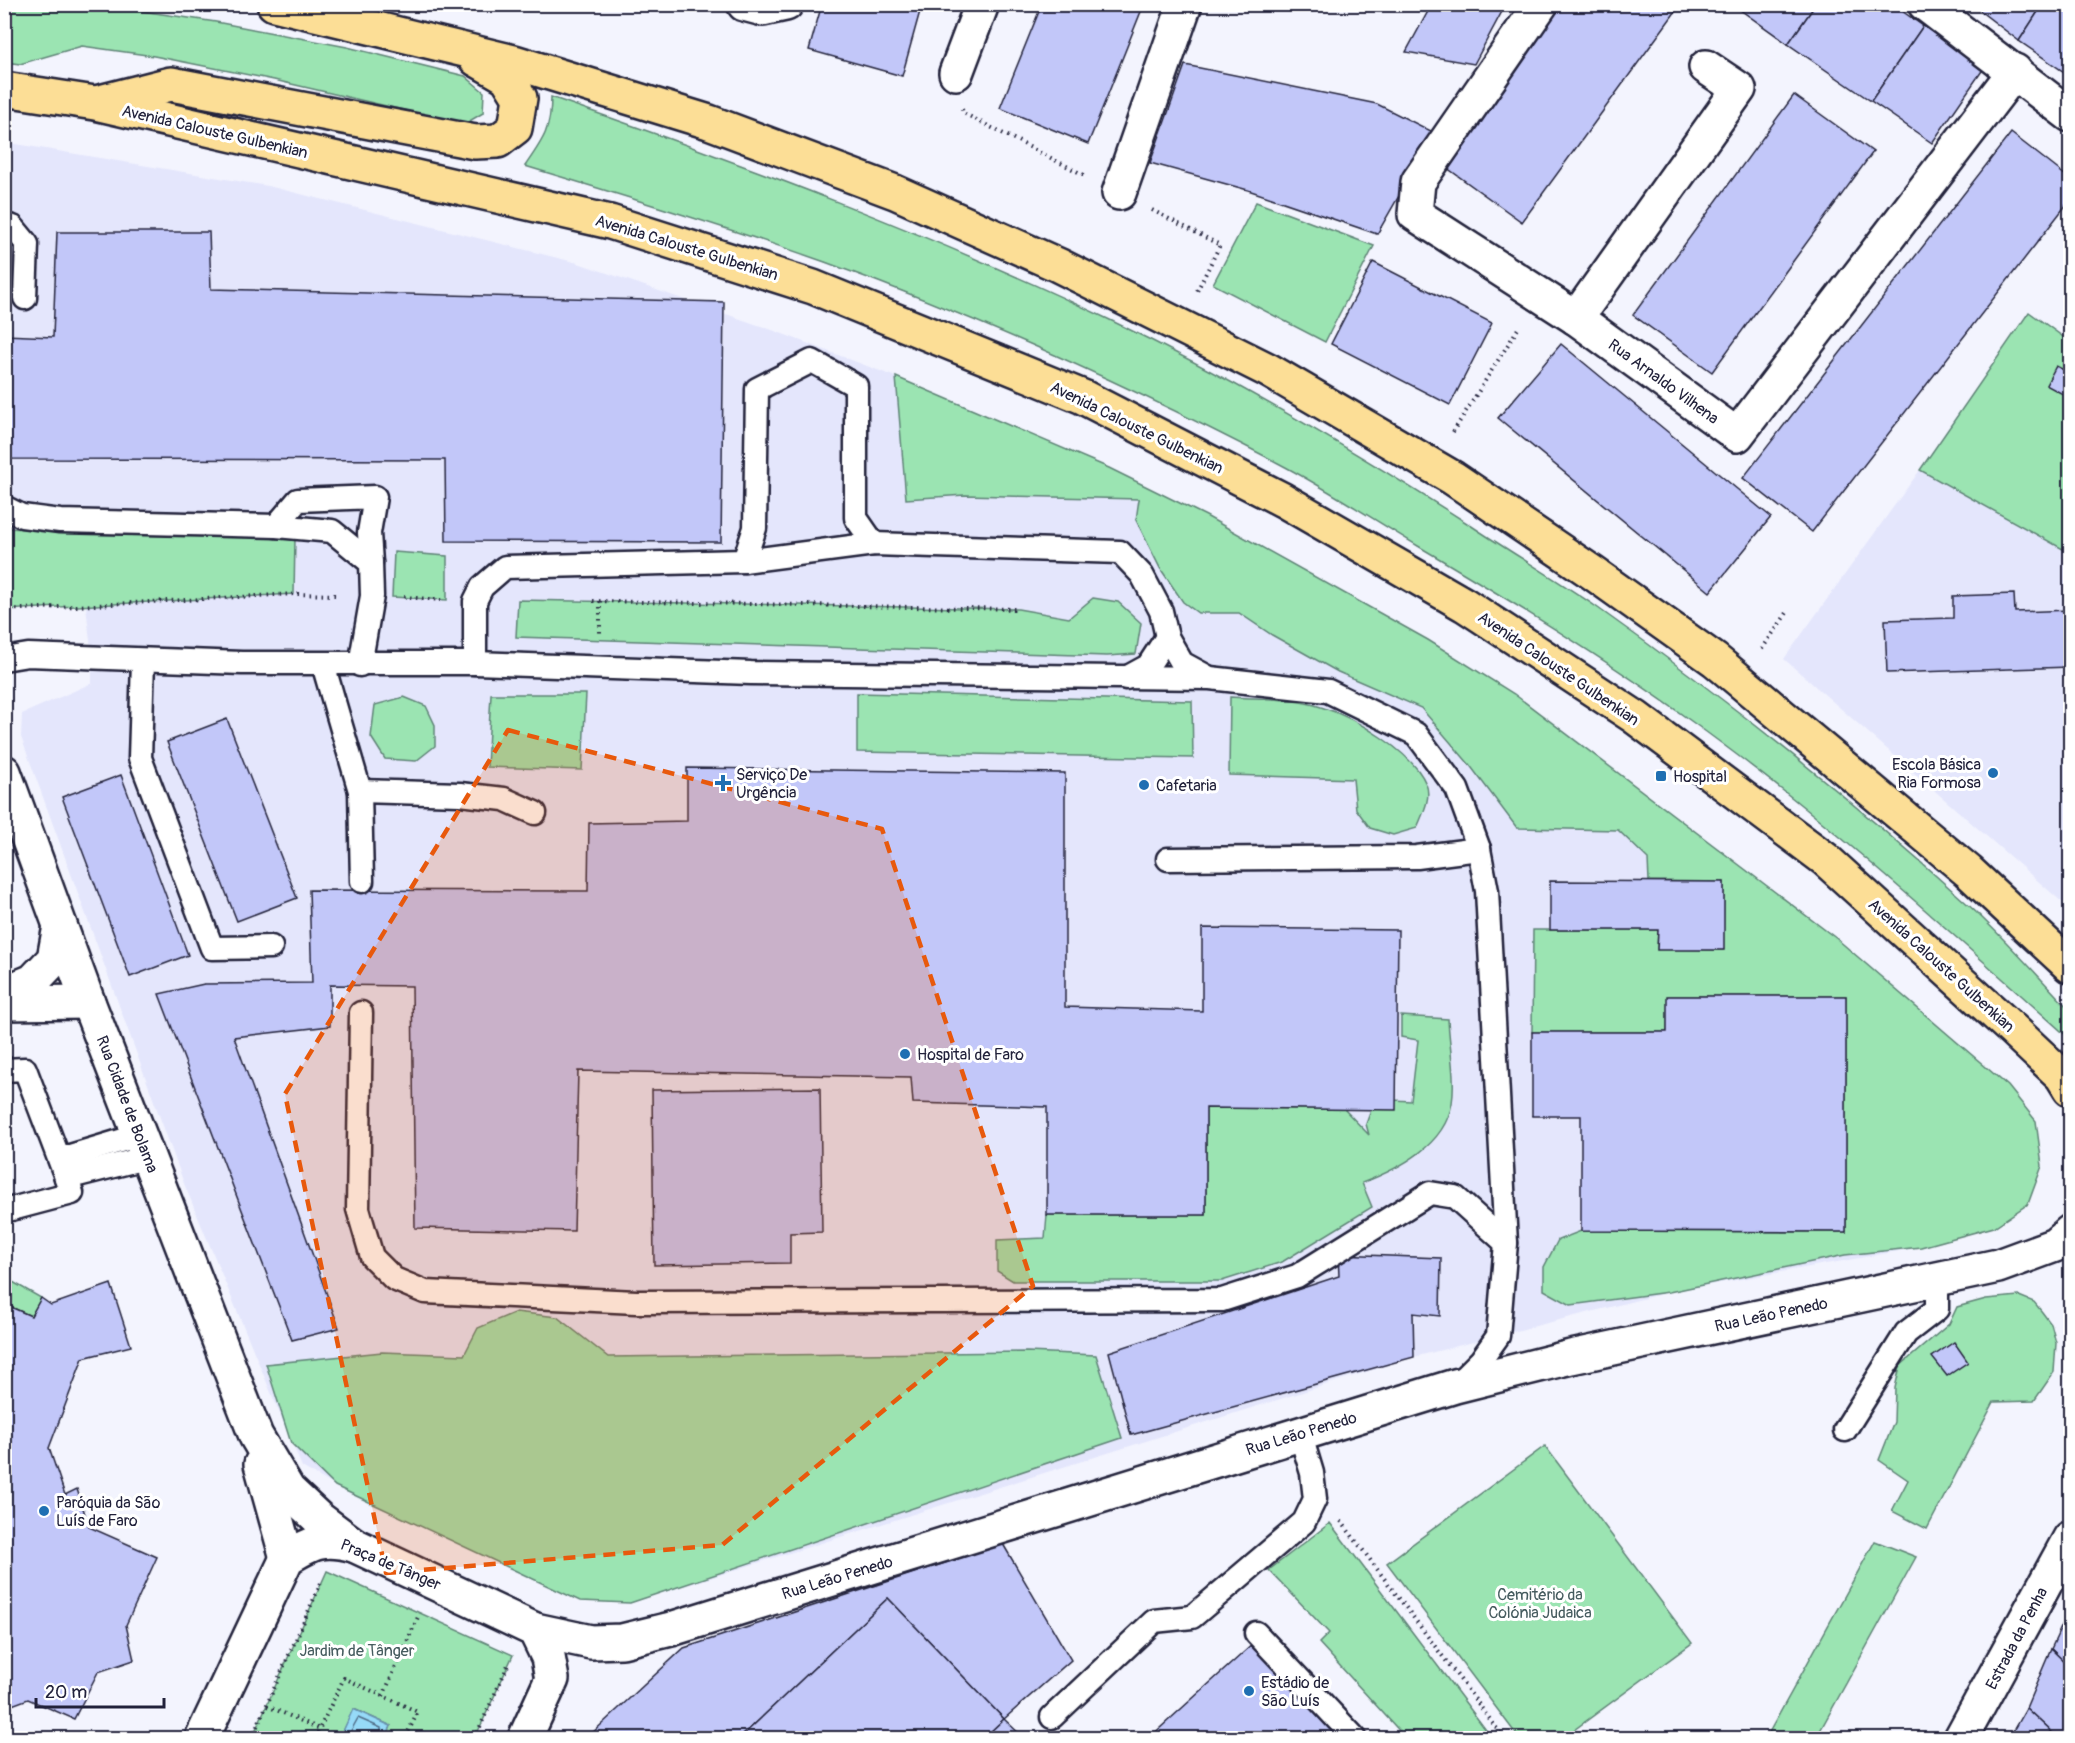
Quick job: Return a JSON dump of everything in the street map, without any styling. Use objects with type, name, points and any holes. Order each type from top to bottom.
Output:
[{"type":"main road","points":[[274,4],[514,62],[709,122],[895,192],[1058,266],[1268,370],[1431,466],[1593,573],[1740,680],[1968,871],[2070,966]]},
{"type":"main road","points":[[95,103],[171,84],[475,142],[498,141],[515,128],[520,98],[507,77],[456,48]]},
{"type":"main road","name":"Avenida Calouste Gulbenkian","points":[[4,89],[95,103],[610,222],[813,287],[1083,397],[1283,500],[1465,605],[1635,717],[1825,859],[2021,1037],[2062,1076],[2070,1089]]},
{"type":"street","points":[[744,4],[763,9],[786,4]]},
{"type":"street","points":[[956,73],[982,4]]},
{"type":"street","points":[[1119,193],[1185,4]]},
{"type":"street","name":"Rua Arnaldo Vilhena","points":[[1541,4],[1418,182],[1415,214],[1576,318],[1737,435],[2015,71]]},
{"type":"street","points":[[1925,4],[2070,115]]},
{"type":"street","points":[[1576,318],[1739,89],[1706,67]]},
{"type":"street","name":"Rua Cidade de Bolama","points":[[4,772],[88,1002],[256,1436],[288,1490],[318,1518],[354,1545]]},
{"type":"street","points":[[4,993],[33,981],[54,959],[60,926]]},
{"type":"street","points":[[4,1003],[88,1002]]},
{"type":"street","points":[[2063,1238],[2070,1209]]},
{"type":"street","name":"Rua Leão Penedo","points":[[535,1630],[591,1642],[622,1641],[671,1629],[1455,1386],[1571,1357],[1998,1266],[2063,1238]]},
{"type":"street","name":"Rua Cidade de Bolama","points":[[256,1436],[262,1469],[287,1558]]},
{"type":"street","name":"Estrada da Penha","points":[[1962,1738],[2070,1538]]},
{"type":"street","name":"Praça de Tânger","points":[[287,1558],[304,1547],[331,1539],[354,1545],[535,1630]]},
{"type":"street","points":[[202,1738],[287,1558]]},
{"type":"street","points":[[525,1738],[552,1679],[548,1657],[535,1630]]},
{"type":"lane","points":[[4,225],[13,227],[27,244],[25,298]]},
{"type":"lane","points":[[744,561],[755,528],[757,389],[812,361],[856,386],[856,518],[874,544]]},
{"type":"lane","points":[[276,526],[298,500],[375,496],[369,533],[372,596],[360,665]]},
{"type":"lane","points":[[4,507],[22,516],[60,521],[276,526],[332,531],[371,563]]},
{"type":"lane","points":[[475,663],[476,602],[482,587],[505,567],[744,561],[874,544],[1120,552],[1142,575],[1161,611],[1167,637],[1182,663],[1210,678]]},
{"type":"lane","points":[[1126,678],[1148,666],[1167,637]]},
{"type":"lane","points":[[4,659],[28,655],[143,661],[360,665],[475,663],[720,672],[1210,678],[1328,691],[1416,734],[1457,789],[1479,849],[1486,891],[1506,1243],[1498,1336],[1482,1359],[1455,1386]]},
{"type":"lane","points":[[143,661],[141,758],[212,948],[271,947]]},
{"type":"lane","points":[[323,664],[360,791],[363,881]]},
{"type":"lane","points":[[360,791],[460,794],[504,799],[535,813]]},
{"type":"lane","points":[[1168,859],[1416,856],[1479,849]]},
{"type":"lane","points":[[361,1013],[358,1209],[372,1257],[394,1279],[425,1292],[636,1302],[1222,1300],[1297,1276],[1430,1193],[1455,1197],[1506,1243]]},
{"type":"lane","points":[[4,1070],[25,1069],[72,1193],[4,1210]]},
{"type":"lane","points":[[63,1169],[145,1146]]},
{"type":"lane","points":[[1845,1430],[1906,1334],[1937,1309],[1937,1278]]},
{"type":"lane","points":[[1052,1717],[1154,1621],[1192,1617],[1304,1522],[1315,1499],[1312,1473],[1300,1434]]},
{"type":"lane","points":[[1256,1633],[1355,1738]]},
{"type":"path","points":[[956,73],[963,113],[1220,245],[1179,326]]},
{"type":"path","points":[[1431,466],[1540,294]]},
{"type":"path","points":[[600,602],[600,640]]},
{"type":"path","points":[[1740,680],[1789,610]]},
{"type":"path","points":[[1315,1499],[1339,1517],[1504,1738]]},
{"type":"path","points":[[252,1738],[322,1581]]},
{"type":"path","points":[[383,1696],[420,1613]]},
{"type":"path","points":[[475,1738],[513,1655]]},
{"type":"path","points":[[315,1738],[344,1678],[418,1712],[405,1738]]},
{"type":"path","points":[[267,1706],[320,1729]]},
{"type":"highlighted area","points":[[508,730],[882,829],[1033,1286],[722,1545],[386,1573],[285,1094]]},
{"type":"shaded area","points":[[4,142],[268,186],[578,263],[775,331],[909,382],[1206,516],[1428,640],[1514,694],[1579,742],[2036,1121],[2042,1166],[2028,1204],[1994,1227],[1921,1247],[1669,1292],[1414,1357],[630,1603],[580,1601],[335,1486],[302,1467],[185,1186],[21,737],[22,714],[92,683],[92,658],[86,606],[5,610]]},
{"type":"shaded area","name":"Escola Básica Ria Formosa","points":[[1920,470],[2070,553],[2070,909],[1784,659]]},
{"type":"green space","points":[[4,5],[101,5],[216,22],[347,47],[465,76],[484,92],[483,113],[468,122],[451,121],[274,80],[154,56],[82,46],[20,64],[5,62]]},
{"type":"green space","points":[[551,97],[693,147],[834,201],[1042,288],[1203,367],[1382,470],[1598,608],[1739,713],[1830,786],[1920,861],[2018,954],[2070,1010],[2070,1039],[1885,875],[1741,758],[1658,697],[1522,609],[1296,473],[1167,407],[1055,355],[941,306],[825,262],[675,212],[525,166],[545,134]]},
{"type":"green space","points":[[1256,202],[1374,246],[1325,342],[1213,284]]},
{"type":"green space","points":[[2029,312],[2070,342],[2070,553],[1920,470]]},
{"type":"green space","points":[[896,377],[1109,468],[1206,516],[1428,640],[1514,694],[1837,939],[2008,1086],[2036,1121],[2042,1166],[2028,1204],[1994,1227],[1921,1247],[1845,1255],[1669,1292],[1571,1305],[1544,1290],[1544,1267],[1558,1240],[1581,1231],[1846,1232],[1846,996],[1668,996],[1667,1032],[1532,1032],[1533,930],[1658,930],[1657,949],[1723,950],[1724,882],[1649,881],[1648,859],[1618,830],[1517,828],[1469,764],[1421,708],[1338,672],[1272,635],[1239,613],[1198,613],[1183,602],[1160,568],[1136,520],[1139,499],[965,495],[906,499]]},
{"type":"green space","points":[[5,528],[295,539],[294,594],[5,610]]},
{"type":"green space","points":[[394,552],[447,556],[447,600],[392,597]]},
{"type":"green space","points":[[1093,598],[1118,602],[1141,623],[1136,654],[1107,656],[516,637],[518,600],[1018,609],[1069,618]]},
{"type":"green space","points":[[857,693],[1192,701],[1193,758],[857,752]]},
{"type":"green space","points":[[491,694],[586,694],[582,770],[487,767]]},
{"type":"green space","points":[[404,697],[426,706],[435,725],[435,746],[416,761],[385,759],[371,737],[375,705]]},
{"type":"green space","points":[[1230,697],[1276,699],[1311,704],[1350,719],[1381,737],[1409,760],[1428,789],[1424,812],[1417,828],[1393,835],[1370,828],[1356,809],[1353,779],[1229,775]]},
{"type":"green space","points":[[1401,1016],[1448,1019],[1453,1072],[1452,1103],[1448,1118],[1430,1144],[1404,1163],[1362,1183],[1372,1207],[1282,1262],[1222,1281],[1013,1281],[997,1271],[997,1240],[1045,1238],[1047,1215],[1206,1215],[1206,1108],[1344,1109],[1369,1135],[1366,1124],[1375,1099],[1411,1101],[1418,1040],[1401,1037]]},
{"type":"green space","points":[[4,1277],[41,1298],[31,1316],[5,1304]]},
{"type":"green space","points":[[2019,1296],[2034,1302],[2051,1324],[2056,1343],[2054,1372],[2034,1401],[1994,1402],[1927,1529],[1892,1511],[1908,1480],[1879,1460],[1894,1422],[1895,1388],[1900,1366],[1949,1324],[1957,1307],[1986,1299]]},
{"type":"green space","points":[[516,1312],[557,1317],[608,1357],[1027,1352],[1096,1355],[1122,1438],[630,1603],[580,1601],[335,1486],[291,1443],[266,1364],[382,1352],[464,1355],[478,1328]]},
{"type":"green space","name":"Cemitério da Colónia Judaica","points":[[1545,1446],[1692,1643],[1563,1738],[1519,1738],[1387,1563]]},
{"type":"green space","points":[[1330,1523],[1492,1738],[1406,1738],[1319,1643],[1329,1633],[1269,1570]]},
{"type":"green space","points":[[1875,1541],[1916,1557],[1816,1738],[1766,1738]]},
{"type":"green space","name":"Jardim de Tânger","points":[[327,1571],[513,1655],[475,1738],[386,1738],[391,1726],[354,1709],[340,1738],[252,1738]]},
{"type":"water","points":[[353,1709],[391,1726],[386,1738],[340,1738]]},
{"type":"building","points":[[822,4],[922,4],[902,76],[809,50]]},
{"type":"building","points":[[1042,4],[1144,4],[1088,144],[1000,108]]},
{"type":"building","points":[[1432,4],[1506,4],[1474,64],[1406,52]]},
{"type":"building","points":[[1561,4],[1681,4],[1522,222],[1443,165]]},
{"type":"building","points":[[1732,4],[1816,4],[1788,44]]},
{"type":"building","points":[[1816,4],[1892,4],[1923,26],[1871,101],[1788,44]]},
{"type":"building","points":[[1984,4],[2043,4],[2019,41],[1980,11]]},
{"type":"building","points":[[2043,4],[2070,4],[2070,76],[2019,41]]},
{"type":"building","points":[[1923,26],[1984,68],[1932,143],[1871,101]]},
{"type":"building","points":[[1185,65],[1377,104],[1435,133],[1377,234],[1248,190],[1150,163]]},
{"type":"building","points":[[1794,95],[1873,152],[1712,372],[1633,315]]},
{"type":"building","points":[[2011,133],[2070,179],[2070,200],[1812,532],[1743,478]]},
{"type":"building","points":[[57,232],[209,232],[211,289],[724,302],[721,542],[446,541],[445,460],[4,459],[4,335],[53,337]]},
{"type":"building","points":[[1373,262],[1492,323],[1450,405],[1331,344]]},
{"type":"building","points":[[1561,344],[1771,517],[1710,592],[1498,418]]},
{"type":"building","points":[[2056,366],[2070,373],[2070,398],[2046,385]]},
{"type":"building","points":[[2014,594],[2015,612],[2070,610],[2070,667],[1887,673],[1885,620],[1953,618],[1953,596]]},
{"type":"building","points":[[227,719],[297,898],[237,921],[167,742]]},
{"type":"building","name":"Hospital de Faro","points":[[687,768],[1065,773],[1065,1007],[1202,1011],[1202,928],[1398,930],[1396,1110],[1206,1108],[1206,1215],[1047,1215],[1047,1107],[913,1103],[911,1077],[578,1071],[574,1231],[415,1228],[412,986],[330,985],[330,1026],[234,1037],[339,1328],[292,1340],[159,994],[204,984],[312,983],[309,890],[588,891],[589,823],[687,821]]},
{"type":"building","points":[[121,775],[188,955],[130,977],[62,797]]},
{"type":"building","points":[[1550,881],[1724,882],[1724,950],[1657,950],[1658,930],[1550,930]]},
{"type":"building","points":[[1667,996],[1846,996],[1846,1232],[1581,1231],[1581,1116],[1532,1116],[1532,1032],[1667,1032]]},
{"type":"building","points":[[820,1088],[822,1232],[790,1233],[790,1263],[654,1265],[652,1090]]},
{"type":"building","points":[[1338,1254],[1441,1258],[1440,1316],[1413,1313],[1414,1357],[1131,1435],[1109,1352],[1339,1276]]},
{"type":"building","name":"Paróquia da São Luís de Faro","points":[[111,1284],[131,1346],[83,1358],[49,1448],[65,1495],[77,1489],[89,1527],[157,1557],[126,1625],[134,1660],[98,1672],[74,1719],[28,1699],[4,1708],[4,1304],[31,1316],[41,1298],[51,1305]]},
{"type":"building","points":[[1954,1342],[1968,1362],[1947,1376],[1932,1357]]},
{"type":"building","points":[[1003,1544],[1071,1660],[1004,1719],[888,1598],[740,1738],[592,1738],[590,1735],[684,1648]]},
{"type":"building","points":[[888,1598],[1004,1719],[984,1738],[740,1738]]},
{"type":"building","points":[[2070,1608],[2070,1667],[2051,1649]]},
{"type":"building","name":"Estádio de São Luís","points":[[1254,1643],[1341,1738],[1149,1738]]},
{"type":"building","points":[[2051,1649],[2070,1667],[2070,1738],[2058,1738],[2026,1708]]},
{"type":"building","points":[[2026,1708],[2058,1738],[2009,1738]]},
{"type":"building","points":[[1004,1719],[1024,1738],[984,1738]]},
{"type":"place","name":"Escola Básica Ria Formosa","points":[[1993,773]]},
{"type":"place","name":"Hospital","points":[[1661,776]]},
{"type":"place","name":"Serviço De Urgência","points":[[723,783]]},
{"type":"place","name":"Cafetaria","points":[[1144,785]]},
{"type":"place","name":"Hospital de Faro","points":[[905,1054]]},
{"type":"place","name":"Paróquia da São Luís de Faro","points":[[44,1511]]},
{"type":"place","name":"Estádio de São Luís","points":[[1249,1691]]}]
